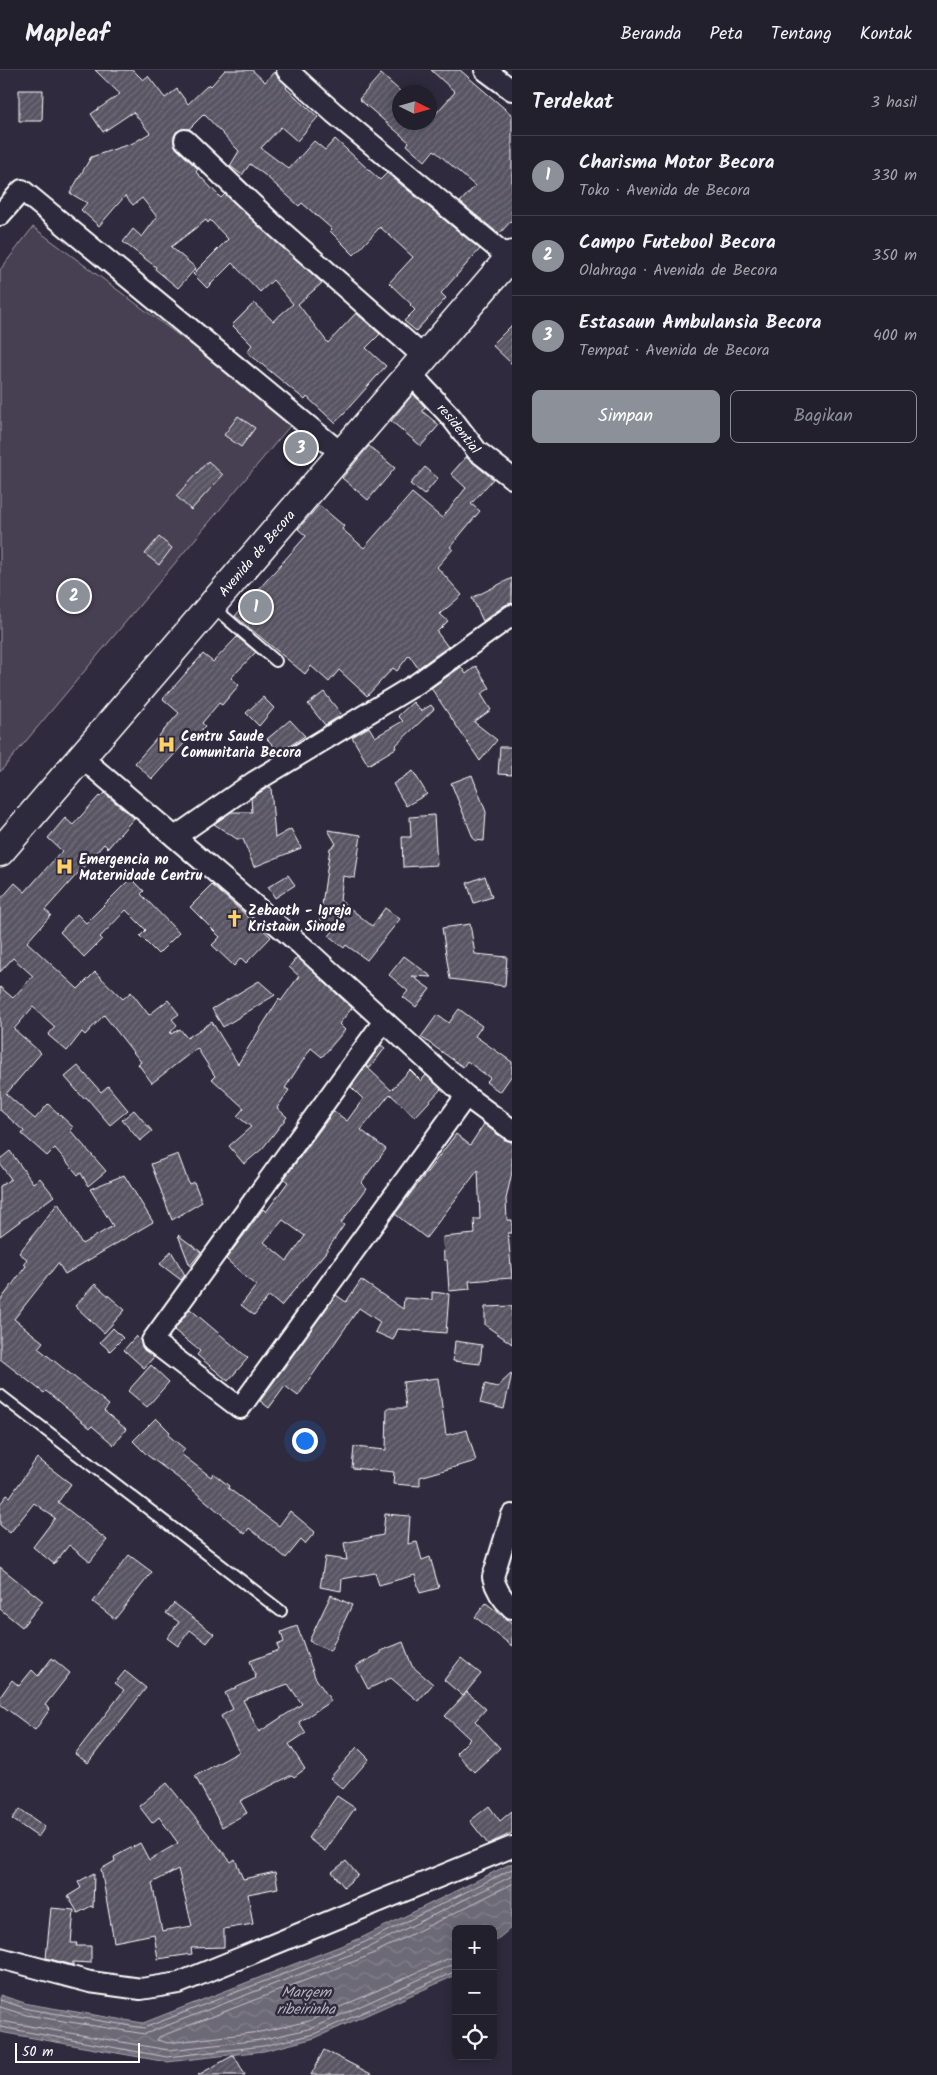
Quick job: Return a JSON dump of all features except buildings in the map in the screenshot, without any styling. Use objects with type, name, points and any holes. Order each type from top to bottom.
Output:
[{"type":"main road","name":"Avenida de Becora","points":[[0,852],[511,257]]},
{"type":"street","points":[[287,70],[334,113],[511,257]]},
{"type":"street","points":[[486,70],[512,90]]},
{"type":"street","name":"residential","points":[[185,140],[279,229],[417,365],[451,417],[477,451],[512,478]]},
{"type":"street","points":[[0,215],[22,190],[341,453]]},
{"type":"street","points":[[175,837],[254,782],[418,683],[512,614]]},
{"type":"street","points":[[81,757],[301,945],[466,1096],[512,1130]]},
{"type":"street","points":[[384,1020],[152,1341],[240,1408],[466,1096]]},
{"type":"street","points":[[512,1515],[493,1577],[495,1587],[512,1608]]},
{"type":"street","points":[[0,1958],[98,1983],[141,1989],[179,1984],[512,1847]]},
{"type":"lane","points":[[212,605],[276,660]]},
{"type":"lane","points":[[0,1395],[281,1611]]},
{"type":"shaded area","points":[[33,227],[294,421],[0,772],[0,270]]},
{"type":"water","name":"Margem ribeirinha","points":[[512,1863],[512,1927],[497,1940],[497,1925],[452,1925],[452,1977],[315,2038],[264,2051],[167,2062],[0,2032],[0,1995],[28,2004],[143,2023],[361,1938]]},
{"type":"place","name":"Estasaun Ambulansia Becora","points":[[301,448]]},
{"type":"place","name":"Campo Futebool Becora","points":[[74,596]]},
{"type":"place","name":"Charisma Motor Becora","points":[[256,607]]},
{"type":"place","name":"Centru Saude Comunitaria Becora","points":[[167,744]]},
{"type":"place","name":"Emergencia no Maternidade Centru","points":[[65,867]]},
{"type":"place","name":"Zebaoth - Igreja Kristaun Sinode","points":[[234,918]]}]
